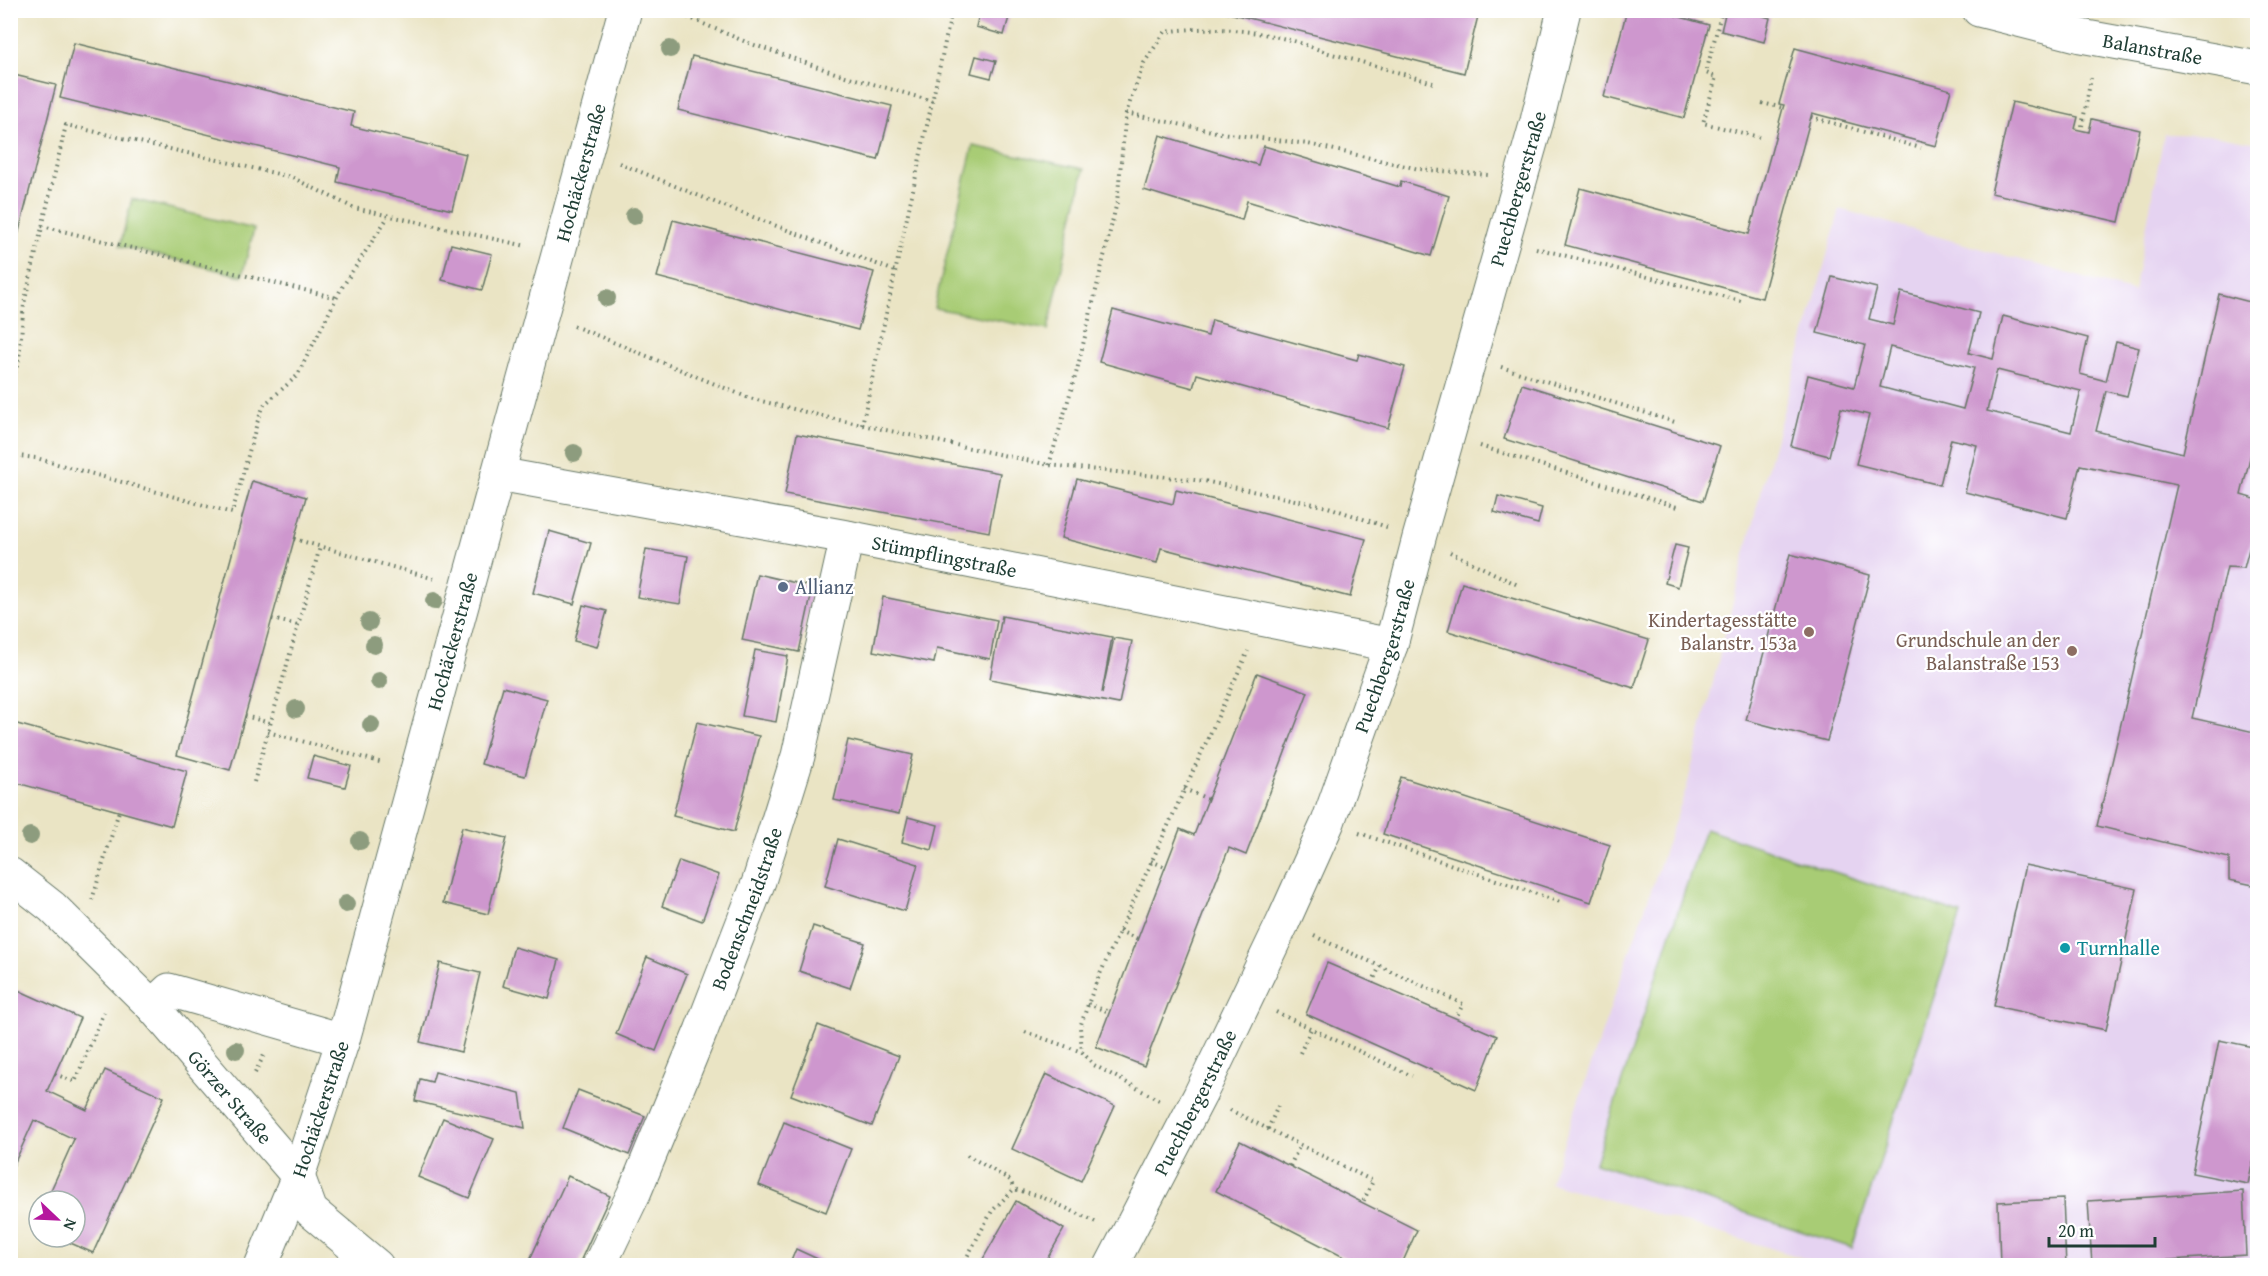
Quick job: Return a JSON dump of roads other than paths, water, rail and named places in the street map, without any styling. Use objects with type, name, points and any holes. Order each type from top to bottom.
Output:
[{"type":"street","name":"Hochäckerstraße","points":[[261,1266],[298,1176],[343,1040],[626,10]]},
{"type":"street","name":"Puechbergerstraße","points":[[1111,1266],[1195,1106],[1328,822],[1391,645],[1521,178],[1564,10]]},
{"type":"street","name":"Balanstraße","points":[[1979,10],[2081,36],[2258,68]]},
{"type":"street","name":"Stümpflingstraße","points":[[498,474],[847,537],[1391,645]]},
{"type":"street","name":"Bodenschneidstraße","points":[[599,1266],[635,1191],[701,1031],[759,881],[798,756],[847,537]]},
{"type":"street","name":"Görzer Straße","points":[[10,874],[52,906],[152,1006],[298,1176],[311,1211],[377,1266]]},
{"type":"street","points":[[152,1006],[169,990],[343,1040]]},
{"type":"place","name":"Allianz","points":[[783,587]]},
{"type":"place","name":"Kindertagesstätte Balanstr. 153a","points":[[1809,632]]},
{"type":"place","name":"Grundschule an der Balanstraße 153","points":[[2072,651]]},
{"type":"place","name":"Turnhalle","points":[[2065,948]]}]
